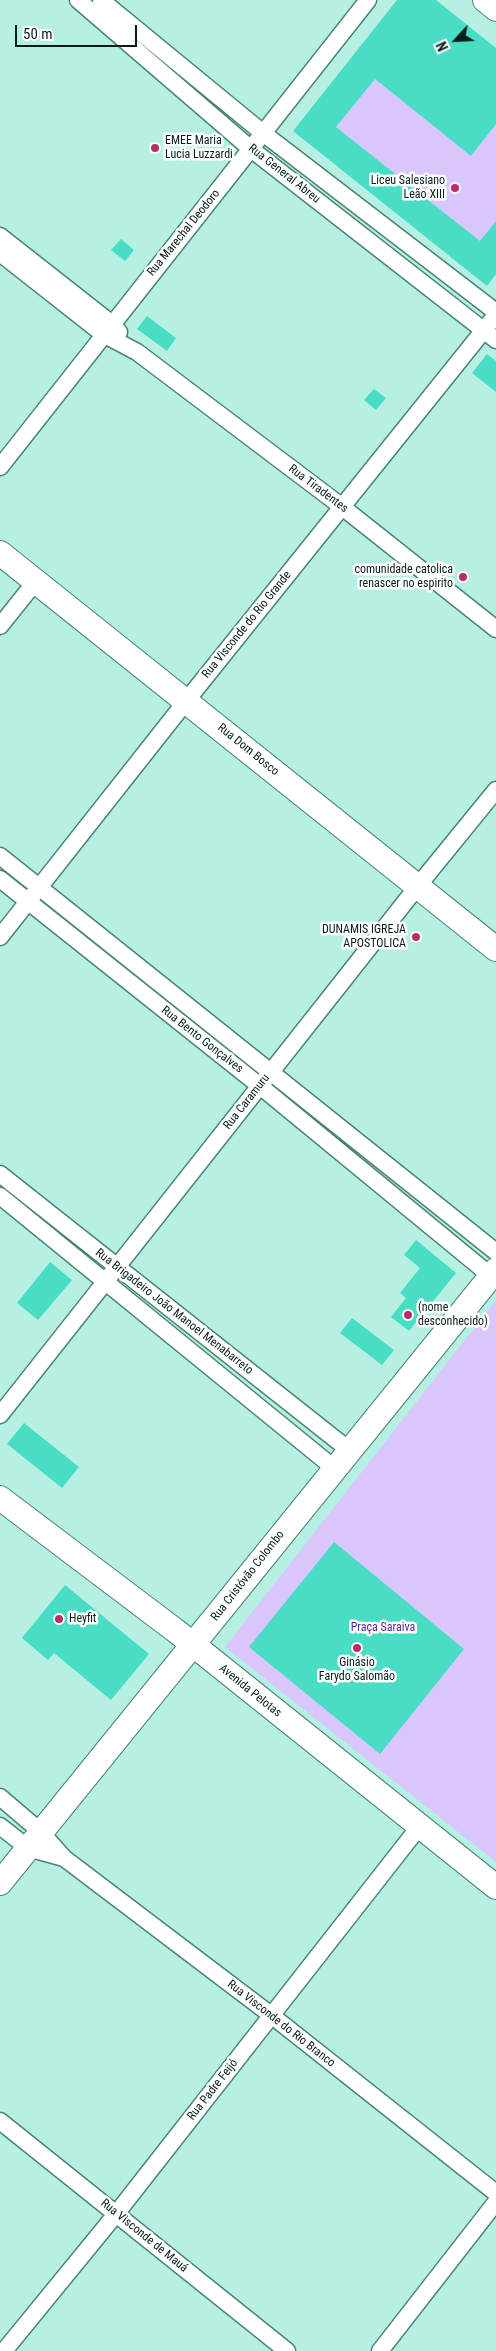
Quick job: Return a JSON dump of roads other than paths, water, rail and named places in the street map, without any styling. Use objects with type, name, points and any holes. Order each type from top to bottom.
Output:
[{"type":"street","name":"Rua General Abreu","points":[[78,0],[131,36],[263,133],[496,314]]},
{"type":"street","name":"Rua General Abreu","points":[[101,0],[131,36],[252,149],[490,335]]},
{"type":"street","name":"Rua Marechal Deodoro","points":[[0,467],[368,0]]},
{"type":"street","points":[[485,0],[496,8]]},
{"type":"street","name":"Rua Tiradentes","points":[[0,236],[8,254],[342,506],[496,629]]},
{"type":"street","name":"Rua Visconde do Rio Grande","points":[[0,937],[186,700],[342,506],[490,335],[496,314]]},
{"type":"street","name":"Rua Dom Bosco","points":[[0,552],[496,949]]},
{"type":"street","points":[[0,626],[36,581]]},
{"type":"street","name":"Rua Caramuru","points":[[0,1415],[417,887],[496,790]]},
{"type":"street","name":"Rua Bento Gonçalves","points":[[0,856],[39,887],[111,957],[260,1086],[494,1275]]},
{"type":"street","name":"Rua Bento Gonçalves","points":[[0,879],[28,902],[111,957],[272,1071],[496,1252]]},
{"type":"street","name":"Rua Brigadeiro João Manoel Menabarreto","points":[[0,1174],[187,1322],[341,1459]]},
{"type":"street","name":"Rua Brigadeiro João Manoel Menabarreto","points":[[0,1196],[173,1338],[341,1459]]},
{"type":"street","points":[[18,1211],[29,1197]]},
{"type":"street","name":"Rua Cristóvão Colombo","points":[[0,1883],[341,1459],[494,1275]]},
{"type":"street","points":[[173,1338],[187,1322]]},
{"type":"street","name":"Avenida Pelotas","points":[[0,1498],[193,1645],[496,1887]]},
{"type":"street","name":"Rua Visconde do Rio Branco","points":[[0,1797],[34,1840]]},
{"type":"street","name":"Rua Visconde do Rio Branco","points":[[0,1826],[34,1840],[64,1858],[271,2015],[496,2193]]},
{"type":"street","name":"Rua Padre Feijó","points":[[4,2351],[116,2214],[419,1826]]},
{"type":"street","name":"Rua Visconde de Mauá","points":[[0,2121],[287,2351]]},
{"type":"street","points":[[380,2351],[496,2202]]},
{"type":"place","name":"EMEE Maria Lucia Luzzardi","points":[[155,148]]},
{"type":"place","name":"Liceu Salesiano Leão XIII","points":[[455,188]]},
{"type":"place","name":"comunidade catolica renascer no espirito","points":[[463,577]]},
{"type":"place","name":"DUNAMIS IGREJA APOSTOLICA","points":[[416,937]]},
{"type":"place","name":"(nome desconhecido)","points":[[408,1315]]},
{"type":"place","name":"Heyfit","points":[[59,1619]]},
{"type":"place","name":"Ginásio Farydo Salomão","points":[[357,1648]]},
{"type":"park label","name":"Praça Saraiva","points":[[383,1628]]}]
